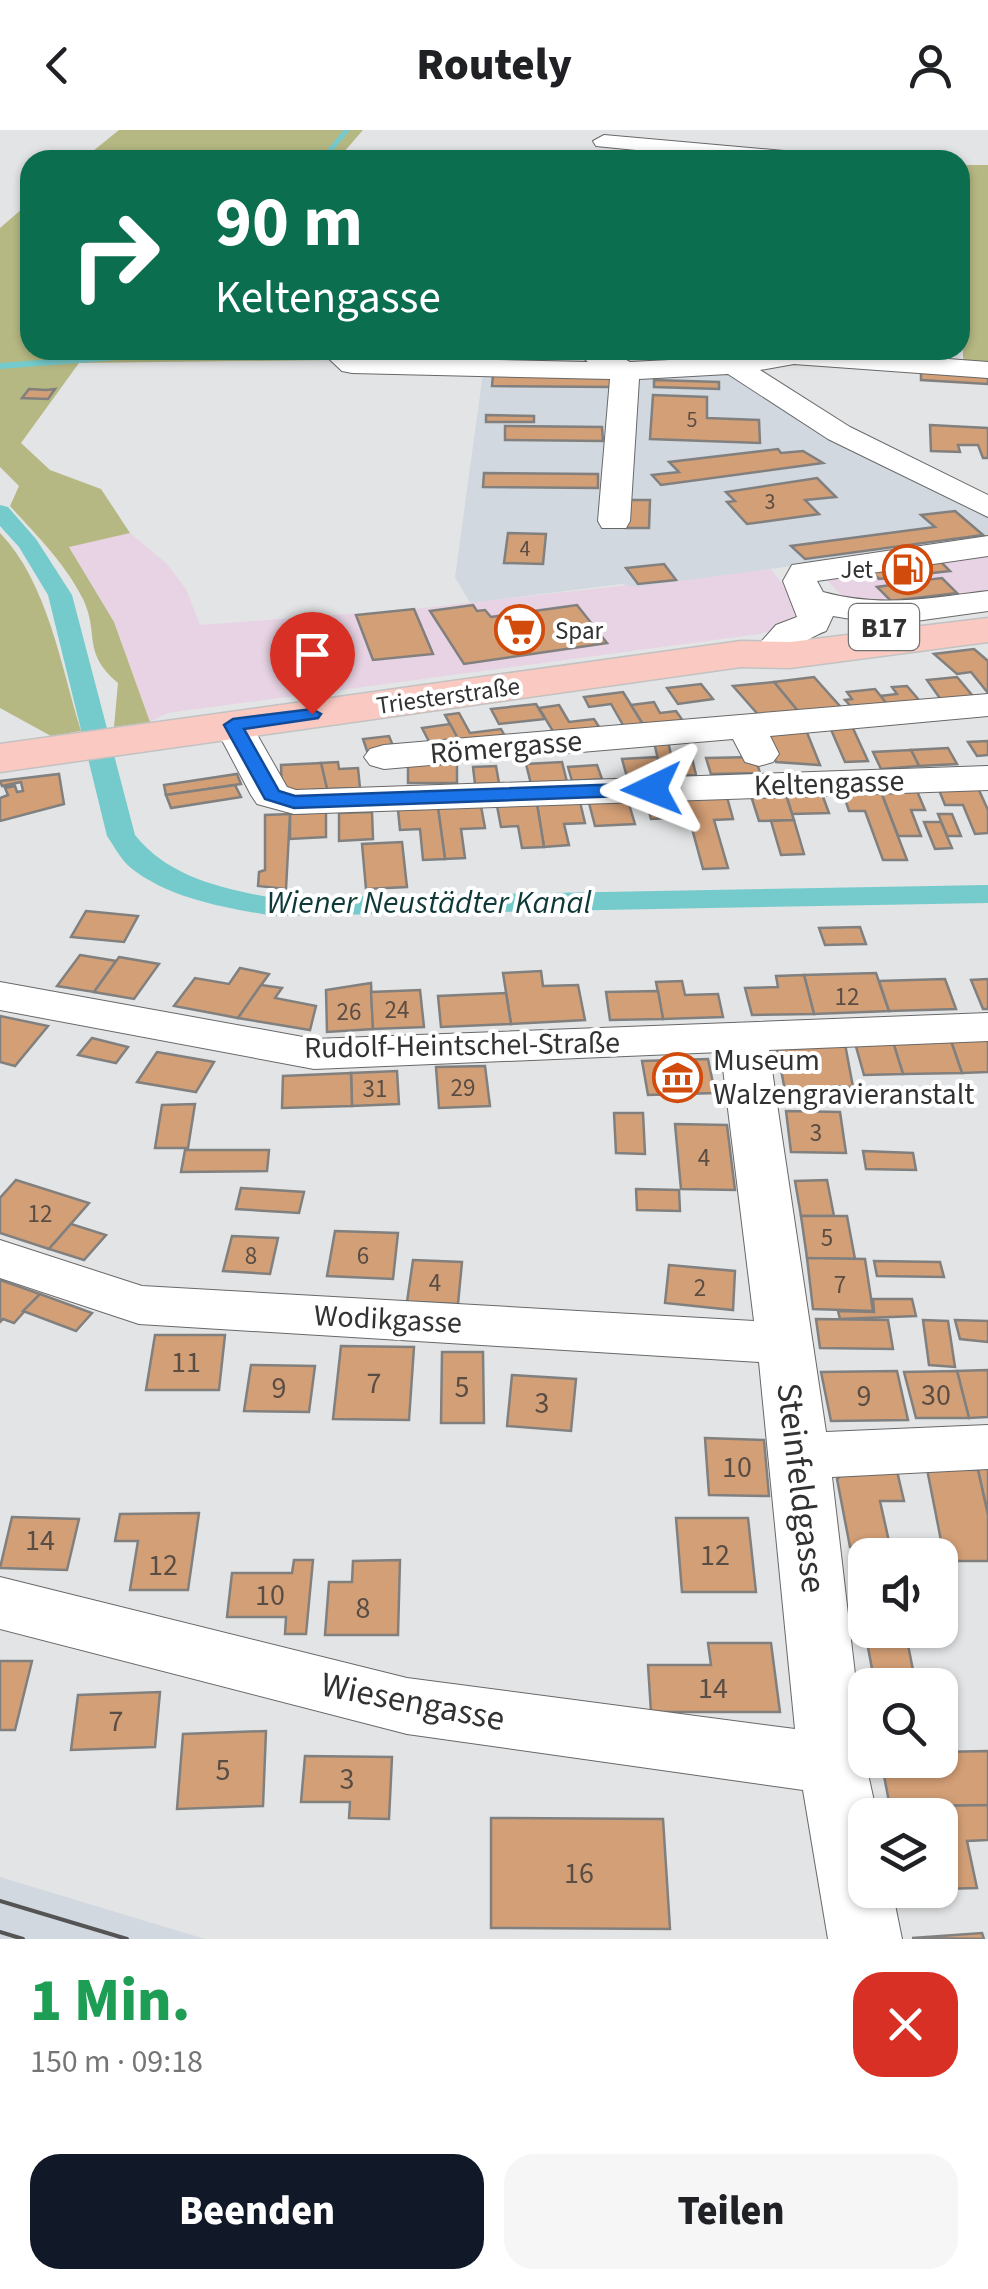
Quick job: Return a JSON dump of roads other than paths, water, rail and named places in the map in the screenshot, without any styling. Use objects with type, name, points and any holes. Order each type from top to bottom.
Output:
[{"type":"main road","name":"Triesterstraße","points":[[0,758],[988,612]]},
{"type":"main road","name":"Triesterstraße","points":[[760,648],[790,654],[988,630]]},
{"type":"street","points":[[582,130],[605,150]]},
{"type":"street","points":[[344,360],[352,365],[625,371],[709,360]]},
{"type":"street","points":[[606,360],[625,371]]},
{"type":"street","points":[[727,360],[838,433],[988,508]]},
{"type":"street","points":[[953,360],[988,370]]},
{"type":"street","points":[[614,522],[625,371]]},
{"type":"street","points":[[942,486],[988,475]]},
{"type":"street","points":[[760,648],[813,623],[816,613],[800,581],[804,572],[988,546]]},
{"type":"street","points":[[810,600],[858,612],[887,614],[988,601]]},
{"type":"street","name":"Römergasse","points":[[384,758],[988,705]]},
{"type":"street","name":"Keltengasse","points":[[233,725],[272,795],[294,802],[988,778]]},
{"type":"street","points":[[747,726],[772,785]]},
{"type":"street","name":"Rudolf-Heintschel-Straße","points":[[0,996],[314,1054],[988,1027]]},
{"type":"street","name":"Steinfeldgasse","points":[[743,1037],[800,1456],[833,1764],[864,1939]]},
{"type":"street","name":"Wodikgasse","points":[[0,1258],[140,1304],[783,1343]]},
{"type":"street","points":[[800,1456],[988,1448]]},
{"type":"street","name":"Wiesengasse","points":[[0,1604],[407,1706],[833,1764]]},
{"type":"waterway","points":[[330,150],[347,130]]},
{"type":"waterway","points":[[0,366],[79,360]]},
{"type":"waterway","name":"Wiener Neustädter Kanal","points":[[0,512],[28,544],[60,595],[121,836],[140,861],[177,881],[221,898],[274,907],[988,894]]},
{"type":"tram line","points":[[0,1901],[127,1939]]},
{"type":"tram line","points":[[0,1932],[23,1939]]},
{"type":"place","name":"Jet","points":[[908,569]]},
{"type":"place","name":"Spar","points":[[520,630]]},
{"type":"place","name":"Museum Walzengravieranstalt","points":[[678,1077]]}]
